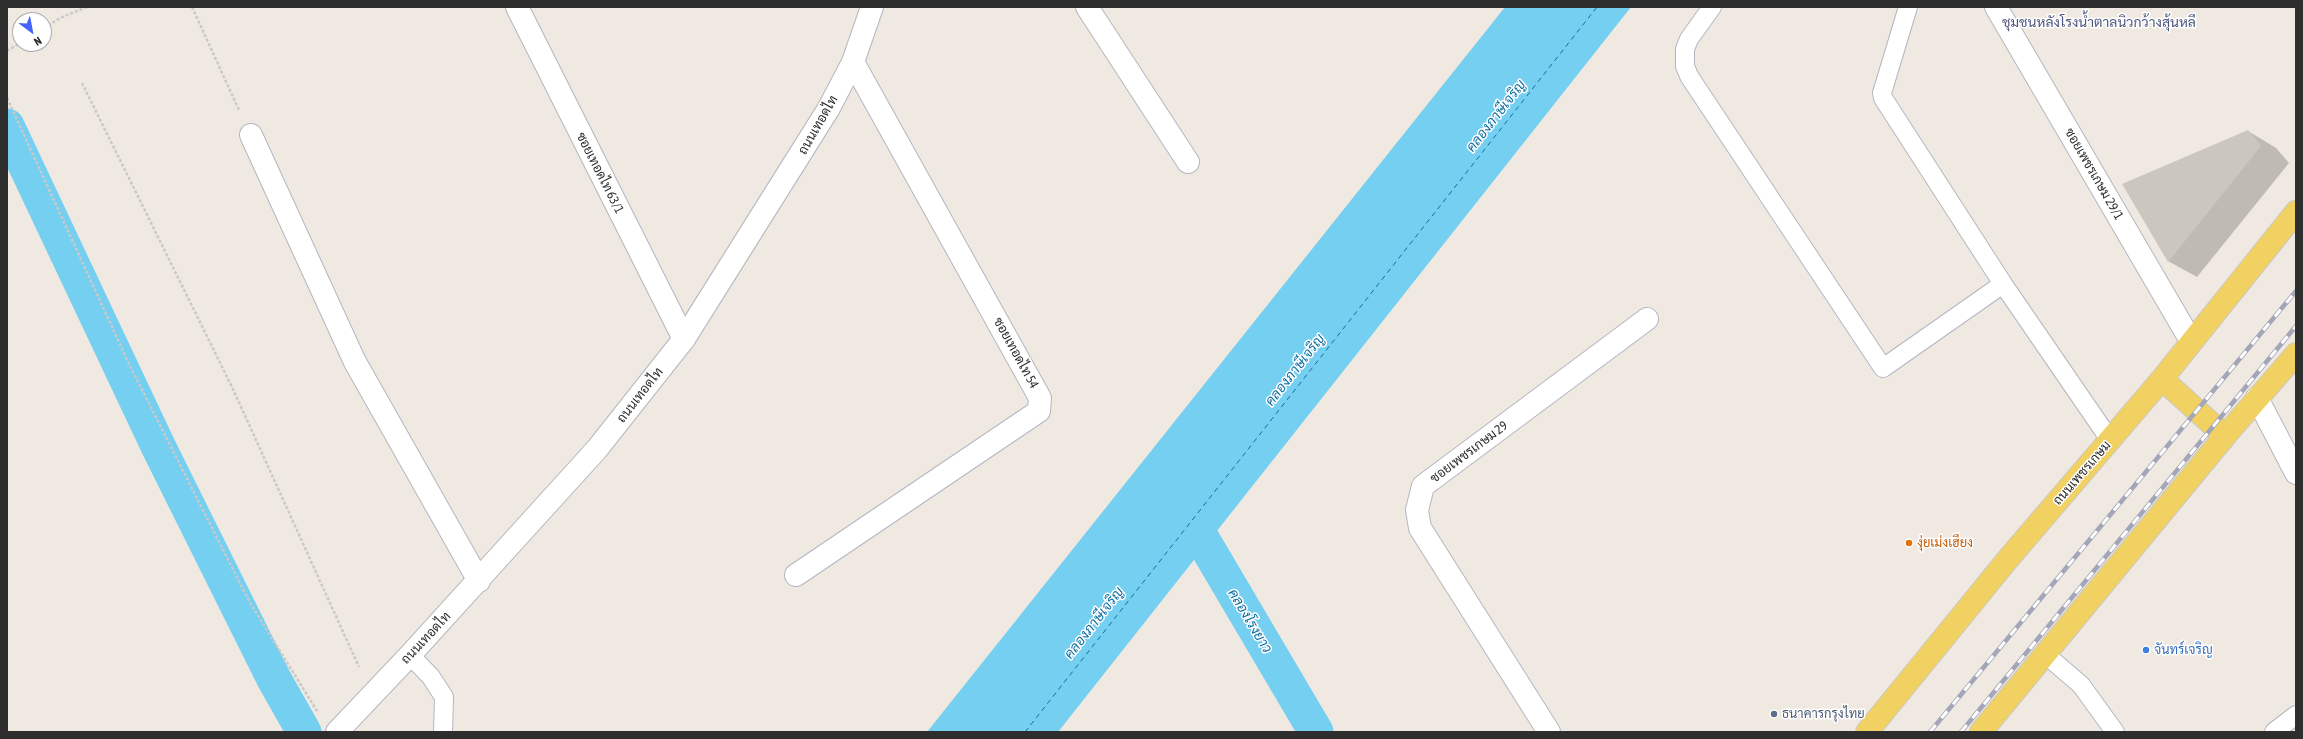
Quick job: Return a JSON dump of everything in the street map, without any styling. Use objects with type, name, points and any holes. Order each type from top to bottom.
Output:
[{"type":"main road","name":"ถนนเพชรเกษม","points":[[1867,732],[2008,559],[2162,379],[2296,212]]},
{"type":"main road","points":[[1981,732],[2225,436],[2296,354]]},
{"type":"main road","points":[[2162,379],[2225,436]]},
{"type":"street","name":"ซอยเทอดไท 63/1","points":[[516,7],[684,339]]},
{"type":"street","name":"ถนนเทอดไท","points":[[337,732],[479,581],[597,449],[684,339],[829,108],[852,62],[872,7]]},
{"type":"street","points":[[1087,7],[1188,162]]},
{"type":"street","name":"ซอยเพชรเกษม 29/1","points":[[1996,7],[2192,341]]},
{"type":"street","name":"ซอยเทอดไท 54","points":[[796,575],[1039,411],[1040,398],[852,62]]},
{"type":"street","points":[[251,136],[355,362],[479,581]]},
{"type":"street","name":"ซอยเพชรเกษม 29","points":[[1549,732],[1420,528],[1417,510],[1423,486],[1647,318]]},
{"type":"street","points":[[2257,398],[2296,473]]},
{"type":"lane","points":[[1712,7],[1690,39],[1685,49],[1685,66],[1689,76],[1883,368],[2003,284]]},
{"type":"lane","points":[[1908,7],[1882,93],[1883,98],[2003,284],[2110,440]]},
{"type":"lane","points":[[2045,654],[2081,684],[2115,732]]},
{"type":"lane","points":[[410,655],[431,677],[444,697],[443,732]]},
{"type":"lane","points":[[2274,732],[2296,715]]},
{"type":"path","points":[[52,23],[60,18],[87,7]]},
{"type":"path","points":[[192,7],[251,136]]},
{"type":"path","points":[[82,83],[232,387],[372,696]]},
{"type":"path","points":[[7,98],[128,364],[249,601],[318,712]]},
{"type":"water","name":"คลองภาษีเจริญ","points":[[1505,7],[1631,7],[1058,732],[927,732]]},
{"type":"building","points":[[2248,130],[2261,146],[2168,262],[2122,184]]},
{"type":"waterway","points":[[7,126],[159,448],[274,679],[304,732]]},
{"type":"waterway","name":"คลองโรงยาว","points":[[1185,510],[1316,732]]},
{"type":"ferry route","points":[[1025,732],[1597,7]]},
{"type":"railway","points":[[1930,732],[2296,291]]},
{"type":"railway","points":[[1961,732],[2296,326]]},
{"type":"place","name":"งุ่ยเม่งเฮียง","points":[[1909,543]]},
{"type":"place","name":"จันทร์เจริญ","points":[[2146,650]]},
{"type":"place","name":"ธนาคารกรุงไทย","points":[[1774,714]]},
{"type":"district","name":"ชุมชนหลังโรงน้ำตาลนิวกว้างสุ้นหลี","points":[[2099,23]]}]
